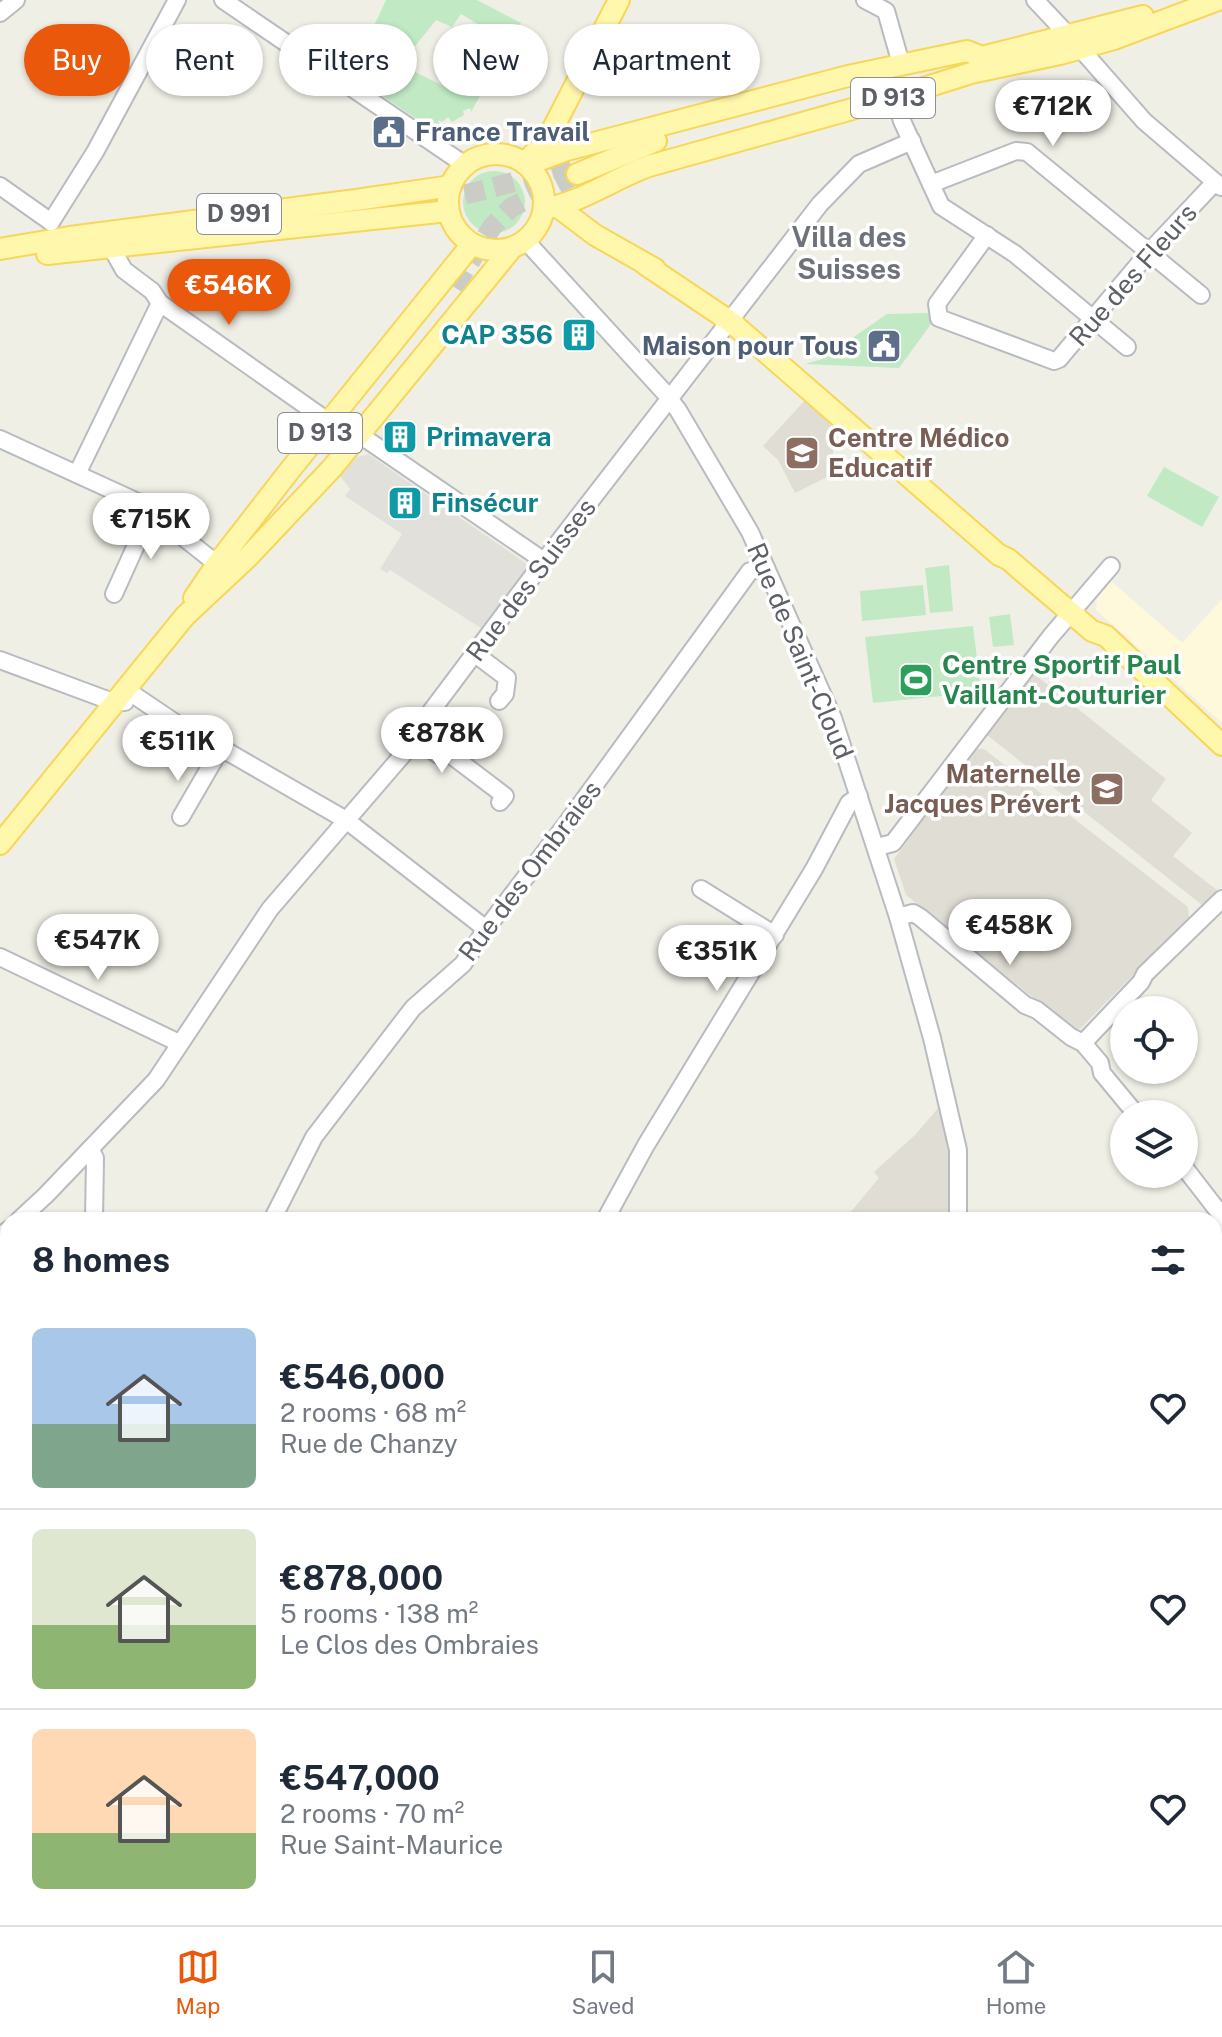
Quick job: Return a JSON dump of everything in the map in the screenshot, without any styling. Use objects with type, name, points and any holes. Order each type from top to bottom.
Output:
[{"type":"main road","points":[[525,164],[546,142],[619,0]]},
{"type":"main road","name":"D 913","points":[[1074,41],[1107,41],[1212,2]]},
{"type":"main road","name":"D 913","points":[[977,65],[871,81],[656,141],[637,143],[580,172],[629,161],[793,113],[1074,41],[1191,3],[1212,2]]},
{"type":"main road","name":"D 913","points":[[525,164],[567,150],[901,64],[967,51],[977,65]]},
{"type":"main road","name":"D 913","points":[[551,208],[649,166],[895,97],[977,65]]},
{"type":"main road","points":[[848,76],[871,81]]},
{"type":"main road","points":[[551,208],[538,226],[518,244],[498,250],[472,244],[461,236],[448,211],[451,186],[465,165],[476,158],[500,154],[525,164],[541,184],[551,208],[734,318],[1004,550],[1008,559],[1070,613],[1092,631],[1106,636],[1222,745]]},
{"type":"main road","name":"D 991","points":[[0,249],[53,231],[70,237],[451,186]]},
{"type":"main road","points":[[53,231],[215,228],[406,206]]},
{"type":"main road","name":"D 991","points":[[0,259],[448,211]]},
{"type":"main road","name":"D 913","points":[[200,597],[217,564],[472,244]]},
{"type":"main road","name":"D 913","points":[[200,597],[350,440],[518,244]]},
{"type":"main road","name":"D 913","points":[[0,844],[299,476],[457,290],[350,440]]},
{"type":"main road","points":[[1092,631],[1096,645],[1112,661],[1222,756]]},
{"type":"main road","name":"D 913","points":[[0,834],[18,819]]},
{"type":"street","points":[[0,13],[16,0]]},
{"type":"street","points":[[0,186],[53,231],[177,0]]},
{"type":"street","points":[[223,0],[465,165]]},
{"type":"street","points":[[876,3],[888,16],[901,64]]},
{"type":"street","points":[[1040,6],[1144,121],[1219,185]]},
{"type":"street","points":[[1103,75],[1107,41]]},
{"type":"street","points":[[895,97],[945,210],[1015,254],[1127,347]]},
{"type":"street","name":"Rue des Suisses","points":[[28,1212],[156,1080],[270,909],[406,751],[411,738],[474,653],[820,204],[859,164],[912,141]]},
{"type":"street","points":[[931,184],[1021,151],[1027,152],[1201,295]]},
{"type":"street","name":"Rue des Fleurs","points":[[987,235],[940,299],[937,314],[946,322],[1047,360],[1059,359],[1149,252],[1219,185]]},
{"type":"street","name":"Rue de Saint-Cloud","points":[[518,244],[670,399],[750,532],[833,718],[877,847],[927,1017],[958,1150],[958,1212]]},
{"type":"street","points":[[111,247],[124,270],[152,291],[160,303],[329,422]]},
{"type":"street","points":[[77,474],[160,303]]},
{"type":"street","points":[[0,439],[140,503],[217,564]]},
{"type":"street","points":[[350,440],[544,561]]},
{"type":"street","points":[[114,594],[151,512]]},
{"type":"street","points":[[877,847],[893,843],[1070,613],[1111,566]]},
{"type":"street","name":"Rue des Ombraies","points":[[276,1212],[314,1137],[413,1008],[463,964],[750,571],[766,568]]},
{"type":"street","points":[[474,653],[507,678],[505,694],[499,701]]},
{"type":"street","points":[[0,660],[142,701],[208,745],[214,760],[181,817]]},
{"type":"street","points":[[411,738],[439,755],[451,755],[507,795]]},
{"type":"street","points":[[211,753],[228,752],[346,820],[486,929]]},
{"type":"street","points":[[609,1212],[648,1142],[775,935],[849,803],[859,796]]},
{"type":"street","points":[[701,889],[775,935]]},
{"type":"street","points":[[1083,1043],[1145,974],[1222,899]]},
{"type":"street","points":[[898,917],[913,913],[920,917],[1025,1005],[1083,1043],[1124,1100]]},
{"type":"street","points":[[0,957],[179,1043]]},
{"type":"street","points":[[90,1149],[95,1158],[94,1212]]},
{"type":"street","points":[[1198,1185],[1219,1212]]},
{"type":"shaded area","name":"Centre Médico Educatif","points":[[807,398],[833,421],[833,474],[795,493],[778,460],[763,446]]},
{"type":"shaded area","points":[[368,454],[527,564],[528,572],[484,630],[390,570],[387,573],[380,569],[402,534],[345,496],[350,489],[340,476],[357,457]]},
{"type":"shaded area","points":[[1111,581],[1182,643],[1222,599],[1222,723],[1096,610],[1097,599]]},
{"type":"shaded area","name":"Maternelle Jacques Prévert","points":[[1033,673],[1166,779],[1151,800],[1192,833],[1173,856],[1217,890],[1202,905],[987,735]]},
{"type":"shaded area","points":[[976,749],[984,749],[1188,907],[1189,918],[1080,1029],[1072,1029],[906,895],[894,859]]},
{"type":"shaded area","points":[[940,1106],[951,1155],[949,1212],[851,1212],[879,1178],[874,1172],[916,1134]]},
{"type":"green space","points":[[386,0],[477,0],[521,23],[478,24],[461,14],[454,24],[436,20],[417,44],[417,24],[375,24]]},
{"type":"green space","points":[[417,73],[433,81],[433,96],[480,96],[471,112],[470,108],[463,111],[464,115],[452,122],[448,117],[442,122],[438,120],[439,124],[433,130],[382,96],[417,96]]},
{"type":"green space","points":[[494,171],[506,173],[516,180],[523,190],[523,214],[516,224],[506,231],[494,233],[482,231],[472,224],[465,214],[463,202],[465,190],[472,180],[482,173]]},
{"type":"green space","points":[[928,313],[931,324],[899,368],[805,364],[822,359],[887,314]]},
{"type":"green space","points":[[1164,467],[1219,497],[1202,527],[1147,496]]},
{"type":"green space","points":[[949,565],[953,611],[930,613],[925,568]]},
{"type":"green space","points":[[923,585],[926,615],[862,621],[860,591]]},
{"type":"green space","points":[[1010,614],[1014,645],[993,647],[989,617]]},
{"type":"green space","points":[[973,626],[981,692],[873,703],[865,637]]},
{"type":"tunnel","points":[[406,206],[493,188],[578,160]]},
{"type":"tunnel","points":[[454,287],[492,227],[512,207],[577,174]]},
{"type":"place","name":"France Travail","points":[[389,132]]},
{"type":"place","name":"CAP 356","points":[[579,335]]},
{"type":"place","name":"Maison pour Tous","points":[[884,346]]},
{"type":"place","name":"Primavera","points":[[400,437]]},
{"type":"place","name":"Centre Médico Educatif","points":[[802,453]]},
{"type":"place","name":"Finsécur","points":[[405,503]]},
{"type":"place","name":"Centre Sportif Paul Vaillant-Couturier","points":[[916,680]]},
{"type":"place","name":"Maternelle Jacques Prévert","points":[[1107,789]]},
{"type":"district","name":"Villa des Suisses","points":[[849,253]]}]
